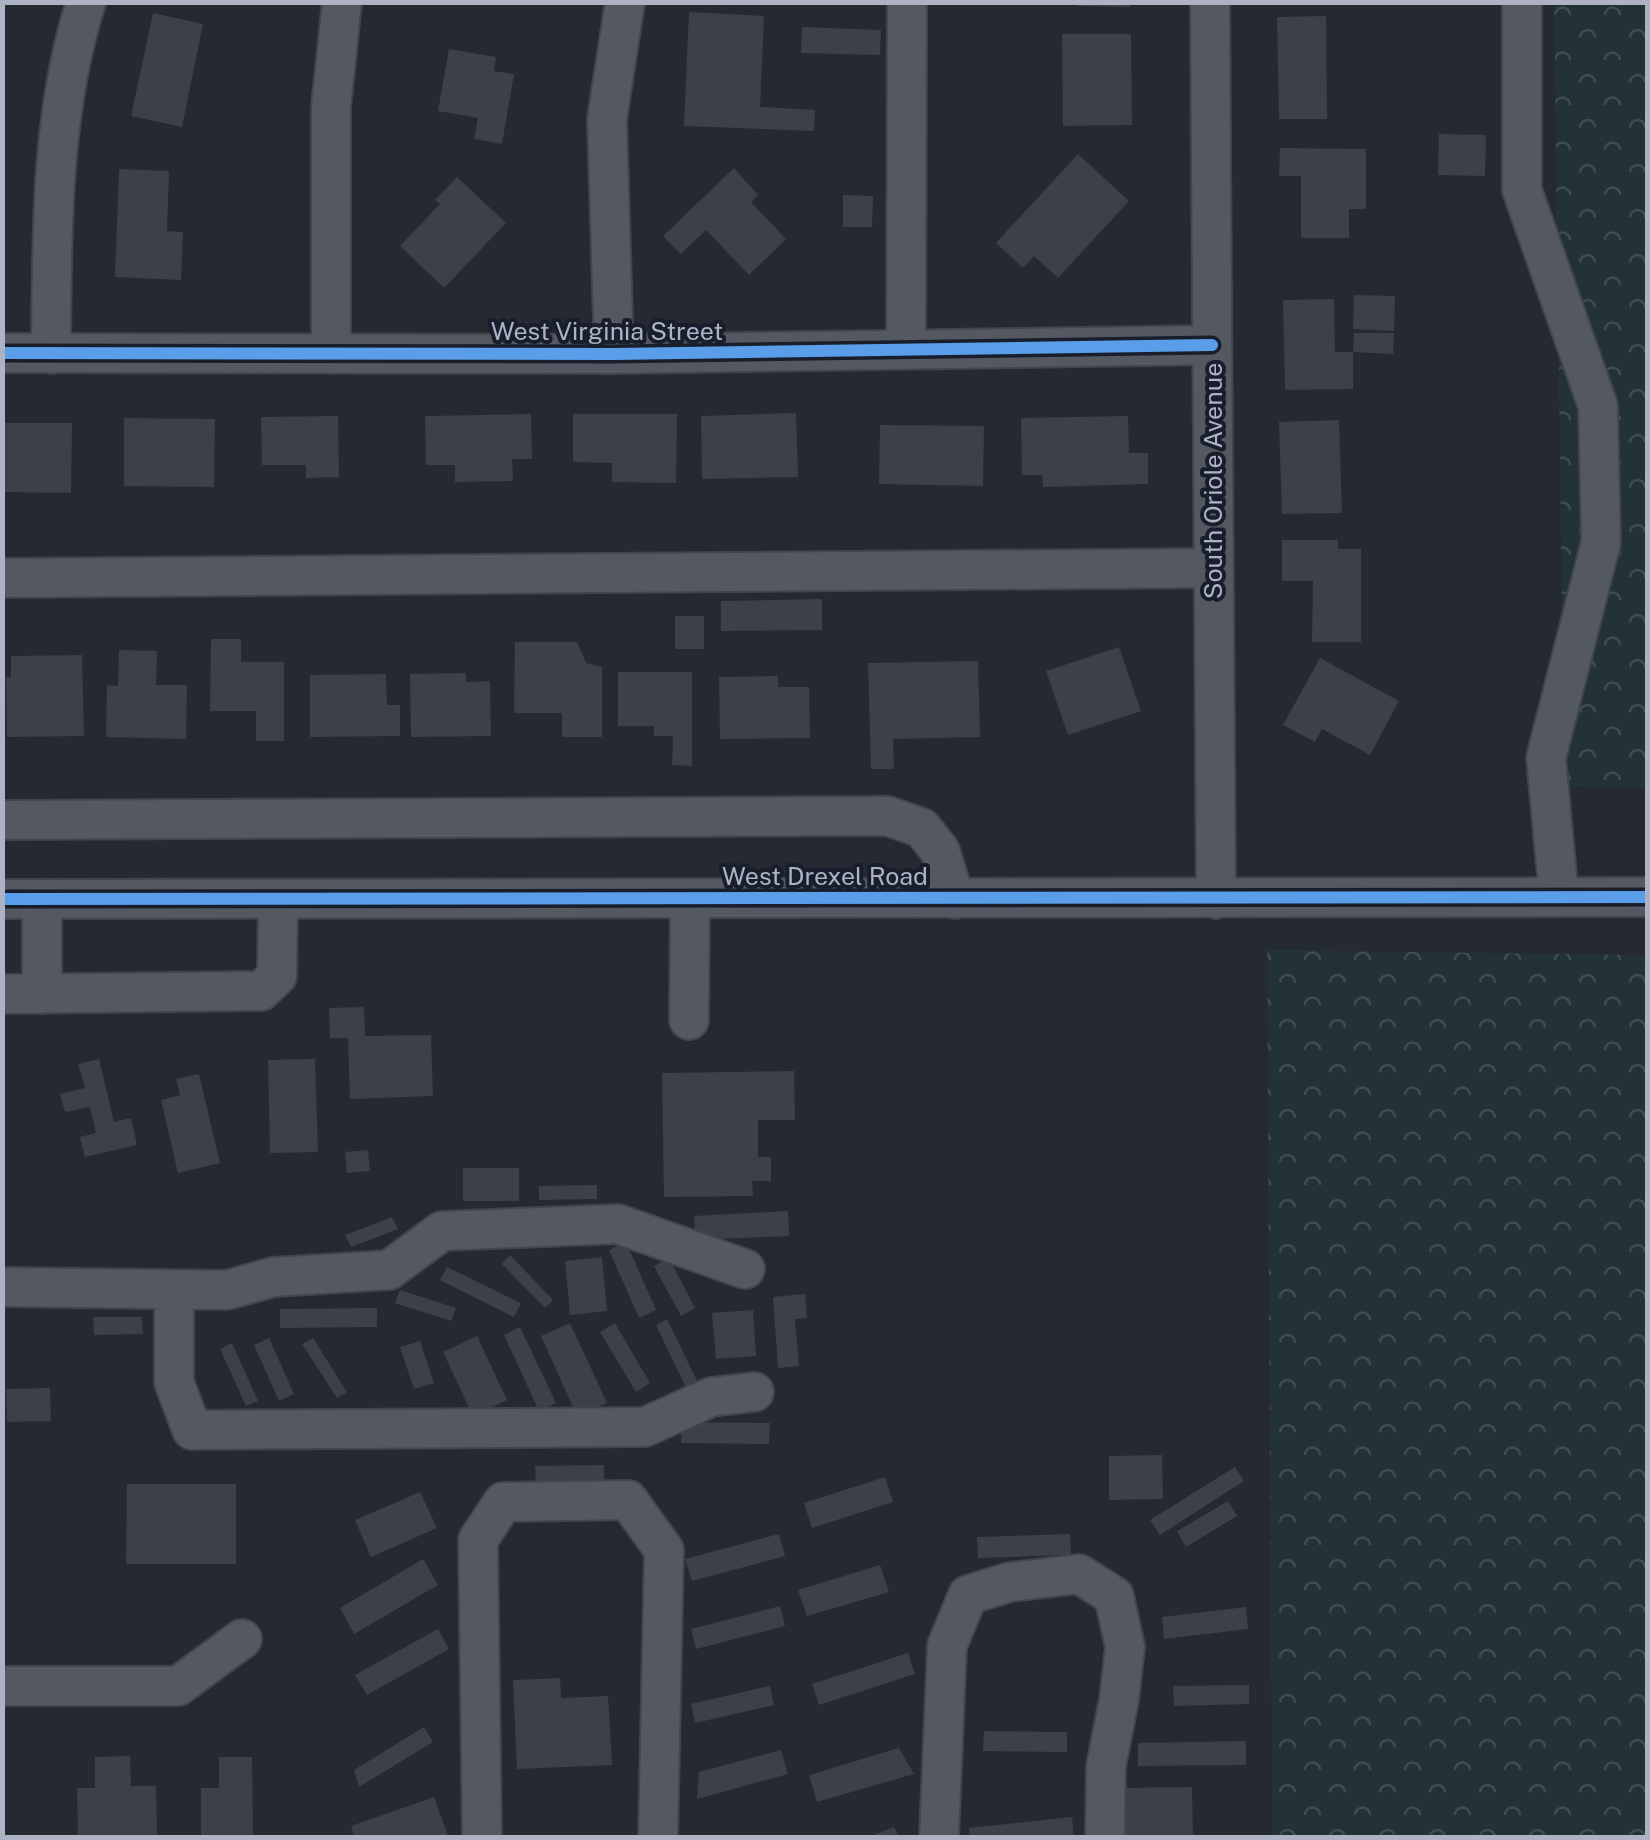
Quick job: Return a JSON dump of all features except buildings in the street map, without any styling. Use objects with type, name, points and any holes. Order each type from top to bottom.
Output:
[{"type":"street","points":[[51,354],[53,185],[86,2]]},
{"type":"street","points":[[332,354],[332,108],[342,2]]},
{"type":"street","points":[[614,354],[608,118],[619,22],[625,2]]},
{"type":"street","points":[[906,350],[907,2]]},
{"type":"street","name":"South Oriole Avenue","points":[[1210,2],[1216,899]]},
{"type":"street","points":[[1522,2],[1522,190],[1598,406],[1602,542],[1546,758],[1559,897]]},
{"type":"street","name":"West Virginia Street","points":[[2,353],[614,354],[1212,345]]},
{"type":"street","points":[[2,578],[1214,568]]},
{"type":"street","name":"West Drexel Road","points":[[2,820],[888,816],[922,828],[940,851],[955,899]]},
{"type":"street","name":"West Drexel Road","points":[[2,899],[1648,897]]},
{"type":"street","points":[[42,899],[42,994]]},
{"type":"street","points":[[2,994],[260,991],[277,976],[278,899]]},
{"type":"street","points":[[689,1020],[690,899]]},
{"type":"street","points":[[2,1287],[227,1290],[274,1277],[389,1270],[442,1230],[618,1224],[744,1268]]},
{"type":"street","points":[[174,1290],[174,1382],[192,1430],[645,1428],[711,1396],[754,1392]]},
{"type":"street","points":[[482,1838],[478,1540],[503,1502],[628,1500],[664,1550],[658,1838]]},
{"type":"street","points":[[940,1838],[947,1646],[968,1595],[1010,1582],[1078,1574],[1114,1596],[1125,1647],[1120,1700],[1106,1766],[1105,1838]]},
{"type":"street","points":[[2,1686],[178,1686],[242,1639]]},
{"type":"green space","points":[[1554,3],[1647,3],[1647,788],[1564,786]]},
{"type":"green space","points":[[1267,950],[1647,955],[1647,1837],[1272,1837]]},
{"type":"cycle path","points":[[2,353],[614,354],[1212,345]]},
{"type":"cycle path","points":[[2,899],[1648,897]]}]
